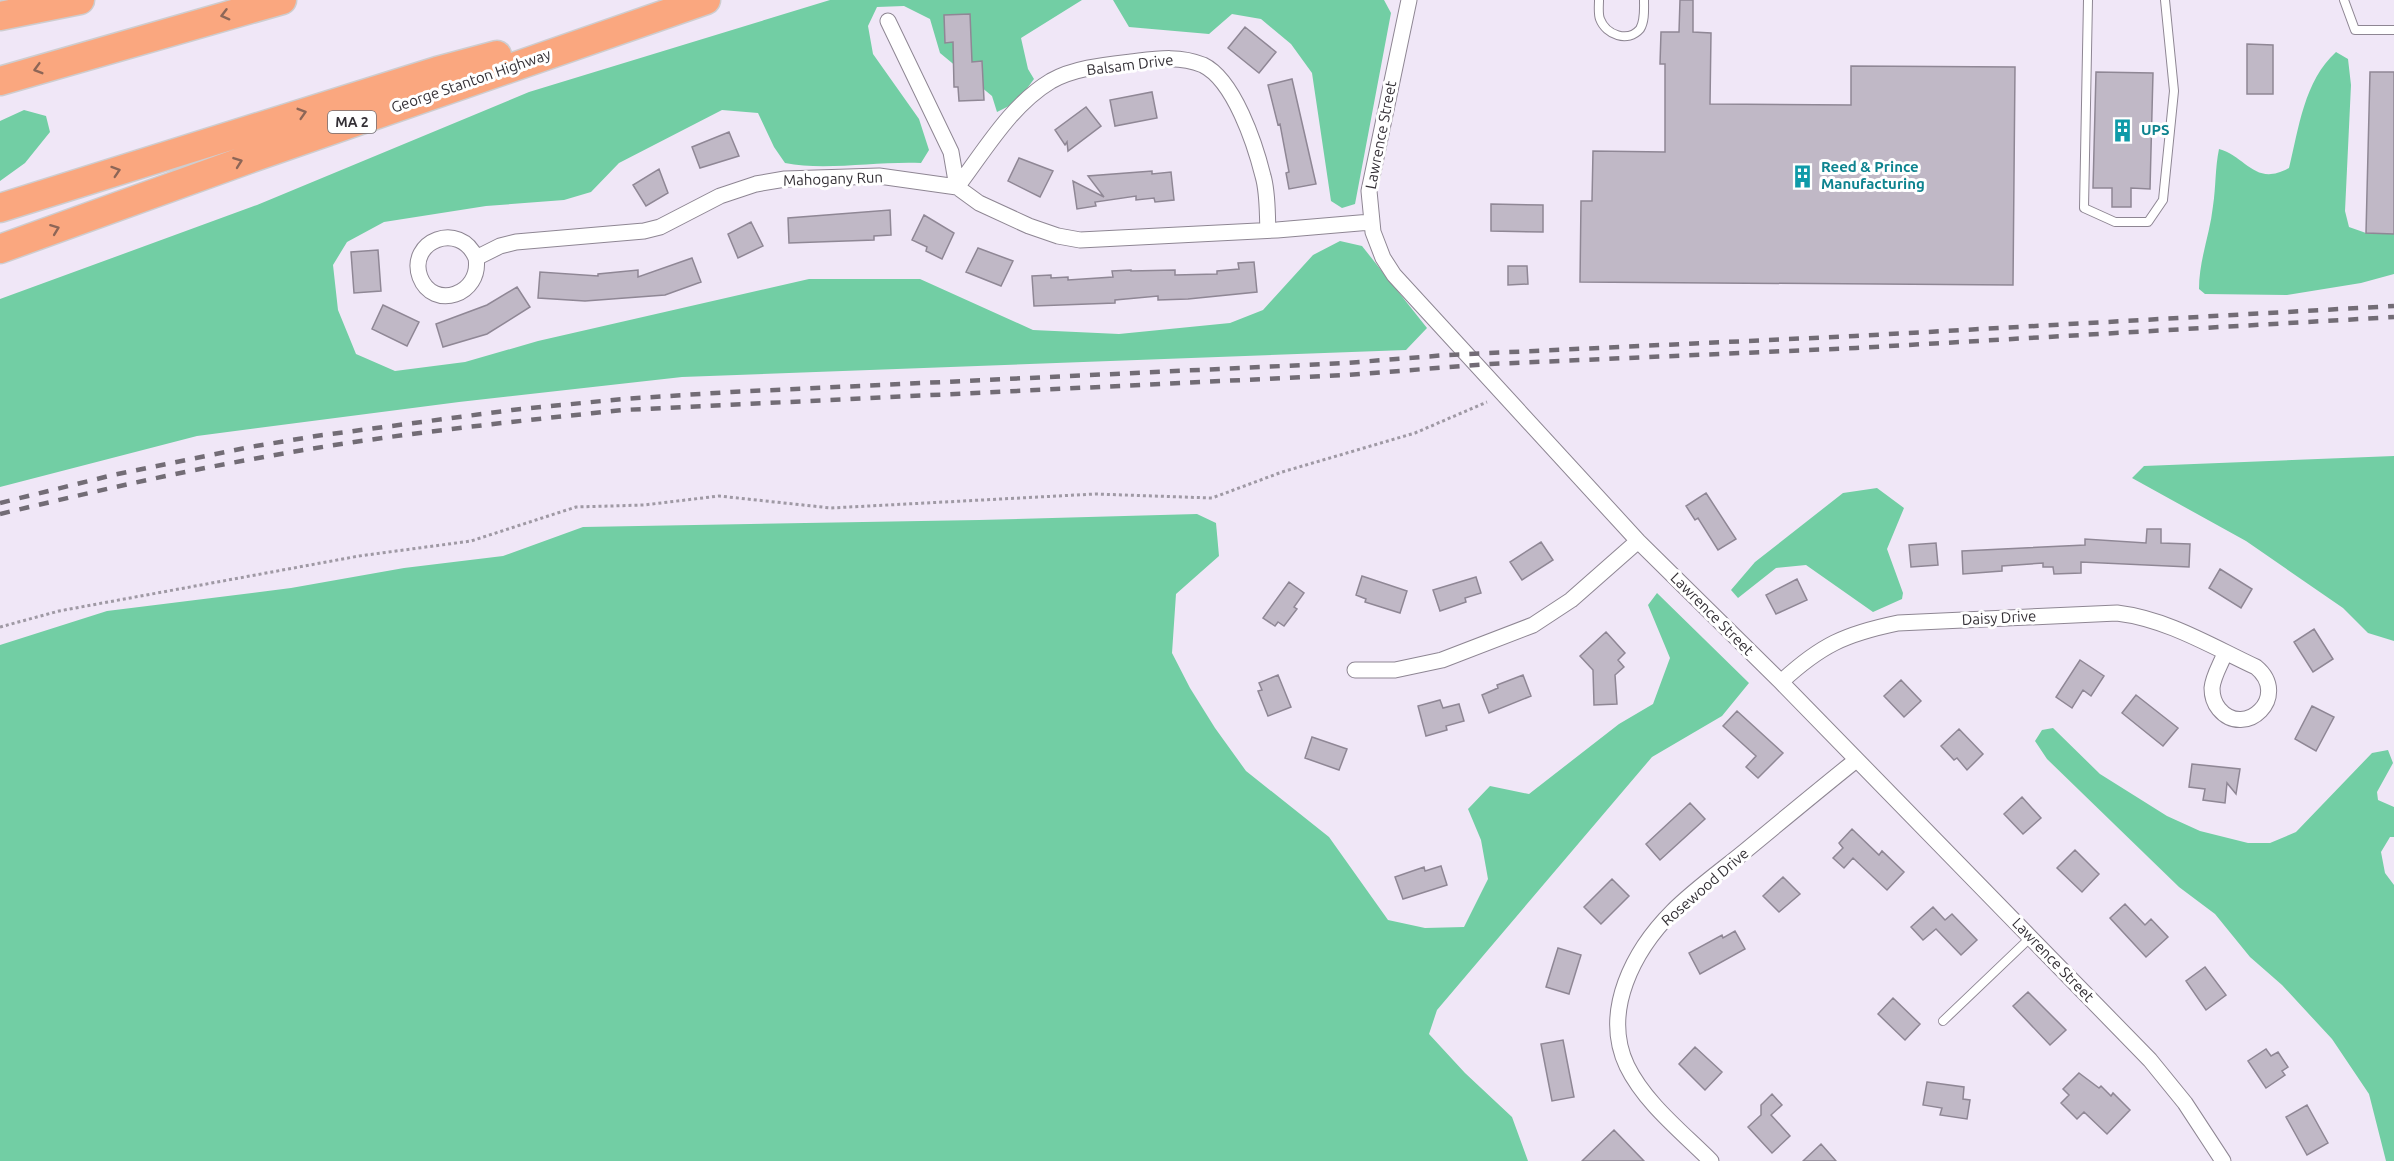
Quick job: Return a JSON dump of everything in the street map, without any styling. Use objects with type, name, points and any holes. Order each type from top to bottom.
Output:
[{"type":"highway","points":[[0,16],[80,0]]},
{"type":"highway","points":[[0,81],[282,0]]},
{"type":"highway","points":[[0,208],[436,71],[694,4]]},
{"type":"highway","name":"George Stanton Highway","points":[[0,249],[227,166],[694,4]]},
{"type":"street","name":"Lawrence Street","points":[[1409,0],[1369,190],[1371,222],[1383,258],[1394,275],[1638,541],[1781,682],[2150,1060],[2185,1103],[2223,1161]]},
{"type":"street","points":[[888,21],[951,152],[957,187]]},
{"type":"street","name":"Balsam Drive","points":[[957,187],[1011,116],[1052,81],[1109,65],[1178,58],[1203,65],[1214,72],[1231,95],[1243,119],[1264,177],[1268,230]]},
{"type":"street","name":"Mahogany Run","points":[[476,258],[500,246],[516,242],[644,231],[660,227],[720,196],[756,184],[784,179],[879,176],[957,187],[979,203],[1029,226],[1058,236],[1080,240],[1371,222]]},
{"type":"street","points":[[1355,670],[1395,670],[1442,660],[1533,625],[1571,600],[1638,541]]},
{"type":"street","name":"Daisy Drive","points":[[1781,682],[1806,659],[1834,642],[1865,630],[1898,623],[2117,613],[2161,623],[2256,667],[2267,682],[2269,694],[2265,706],[2250,718],[2238,719],[2226,716],[2214,701],[2213,683],[2225,653]]},
{"type":"street","name":"Rosewood Drive","points":[[1711,1161],[1642,1091],[1627,1065],[1619,1042],[1617,1020],[1621,996],[1629,975],[1648,941],[1674,910],[1856,760]]},
{"type":"lane","points":[[1599,0],[1600,19],[1609,32],[1620,36],[1630,35],[1639,30],[1643,21],[1644,0]]},
{"type":"lane","points":[[2088,0],[2084,208],[2115,222],[2148,222],[2163,200],[2174,91],[2164,0]]},
{"type":"lane","points":[[2344,0],[2355,30],[2394,30]]},
{"type":"lane","points":[[1943,1021],[2031,937]]},
{"type":"path","points":[[0,627],[59,611],[336,560],[471,541],[576,507],[644,505],[719,496],[831,508],[1095,494],[1212,498],[1282,472],[1415,432],[1504,395]]},
{"type":"green space","points":[[830,0],[1082,0],[1021,38],[1028,69],[1034,79],[1017,102],[997,112],[992,96],[940,53],[930,19],[904,6],[877,7],[868,26],[873,54],[919,119],[929,150],[921,163],[817,166],[785,163],[774,147],[758,113],[722,110],[619,163],[591,192],[564,200],[486,206],[384,222],[347,242],[333,265],[338,310],[356,354],[395,371],[465,362],[538,341],[809,279],[920,279],[1033,330],[1119,334],[1230,323],[1263,310],[1313,255],[1340,241],[1362,246],[1427,328],[1406,350],[682,377],[459,402],[197,436],[0,487],[0,299],[257,205],[529,92]]},
{"type":"green space","points":[[1113,0],[1384,0],[1391,13],[1355,204],[1342,208],[1331,201],[1312,73],[1291,44],[1261,19],[1232,14],[1209,34],[1129,27]]},
{"type":"green space","points":[[2336,52],[2348,59],[2351,85],[2345,211],[2349,227],[2366,233],[2394,234],[2394,274],[2361,283],[2287,295],[2205,294],[2199,289],[2199,278],[2212,216],[2219,149],[2259,172],[2277,173],[2289,168],[2304,106],[2310,91],[2325,64]]},
{"type":"green space","points":[[24,110],[46,116],[50,132],[25,163],[0,181],[0,121]]},
{"type":"green space","points":[[2394,456],[2394,641],[2368,633],[2343,608],[2246,541],[2132,478],[2144,466]]},
{"type":"green space","points":[[1877,488],[1904,508],[1887,549],[1903,593],[1902,599],[1873,612],[1806,565],[1776,568],[1738,598],[1731,590],[1755,562],[1843,493]]},
{"type":"green space","points":[[1197,514],[1216,523],[1219,556],[1176,594],[1172,653],[1215,728],[1246,771],[1329,837],[1388,920],[1425,928],[1464,927],[1488,879],[1481,840],[1468,809],[1490,786],[1529,794],[1619,724],[1653,704],[1670,658],[1648,605],[1657,593],[1749,683],[1722,716],[1652,757],[1437,1010],[1429,1034],[1465,1073],[1512,1117],[1528,1161],[0,1161],[0,645],[107,611],[291,588],[404,568],[503,556],[583,527]]},
{"type":"green space","points":[[2053,728],[2100,774],[2167,816],[2200,831],[2248,843],[2270,843],[2296,832],[2372,753],[2388,750],[2393,763],[2377,792],[2378,800],[2394,807],[2394,837],[2390,837],[2381,852],[2385,873],[2394,885],[2394,1161],[2386,1161],[2369,1094],[2332,1039],[2282,985],[2250,957],[2215,914],[2179,887],[2047,759],[2035,741],[2042,730]]},
{"type":"building","name":"Reed & Prince Manufacturing","points":[[1680,0],[1693,0],[1693,32],[1711,33],[1710,104],[1851,105],[1851,66],[2015,67],[2013,285],[1580,282],[1581,201],[1592,201],[1593,151],[1665,152],[1665,64],[1660,64],[1661,32],[1679,32]]},
{"type":"building","points":[[970,14],[972,62],[982,61],[984,100],[959,101],[958,87],[954,87],[953,42],[945,43],[944,15]]},
{"type":"building","points":[[1245,27],[1276,52],[1259,73],[1228,48]]},
{"type":"building","points":[[2247,44],[2273,45],[2273,94],[2247,94]]},
{"type":"building","name":"UPS","points":[[2096,72],[2153,73],[2150,189],[2131,188],[2131,207],[2112,207],[2112,188],[2093,188]]},
{"type":"building","points":[[2370,72],[2394,72],[2394,234],[2366,233]]},
{"type":"building","points":[[1292,79],[1316,184],[1289,189],[1286,173],[1289,172],[1280,124],[1278,125],[1268,85]]},
{"type":"building","points":[[1152,92],[1157,118],[1115,126],[1110,100]]},
{"type":"building","points":[[1086,107],[1101,126],[1068,151],[1067,142],[1065,145],[1055,130]]},
{"type":"building","points":[[729,132],[739,156],[700,168],[692,147]]},
{"type":"building","points":[[1019,158],[1053,171],[1040,197],[1008,181]]},
{"type":"building","points":[[659,169],[668,193],[646,206],[633,185]]},
{"type":"building","points":[[1152,171],[1152,174],[1171,172],[1174,200],[1155,202],[1154,198],[1136,200],[1136,196],[1095,202],[1096,206],[1077,209],[1073,181],[1104,197],[1088,176]]},
{"type":"building","points":[[1491,204],[1543,205],[1543,232],[1491,231]]},
{"type":"building","points":[[890,210],[891,235],[874,236],[874,240],[789,243],[788,218]]},
{"type":"building","points":[[924,215],[954,233],[942,259],[926,251],[927,247],[912,240]]},
{"type":"building","points":[[751,222],[763,246],[738,258],[728,234]]},
{"type":"building","points":[[978,248],[1013,261],[1001,286],[966,272]]},
{"type":"building","points":[[378,250],[381,291],[354,293],[351,252]]},
{"type":"building","points":[[692,258],[701,282],[665,295],[585,301],[538,298],[540,272],[598,276],[598,274],[638,270],[638,277]]},
{"type":"building","points":[[1254,262],[1257,292],[1188,299],[1158,300],[1158,296],[1115,300],[1115,303],[1034,306],[1032,276],[1051,275],[1051,278],[1068,277],[1068,280],[1113,277],[1112,271],[1131,270],[1175,270],[1175,275],[1217,274],[1217,271],[1239,269],[1238,263]]},
{"type":"building","points":[[1508,266],[1527,266],[1528,284],[1508,285]]},
{"type":"building","points":[[517,287],[530,307],[487,334],[443,347],[436,324],[487,305]]},
{"type":"building","points":[[383,305],[419,322],[407,346],[372,329]]},
{"type":"building","points":[[1706,493],[1736,539],[1718,550],[1698,518],[1695,520],[1686,506]]},
{"type":"building","points":[[2147,529],[2161,529],[2161,543],[2190,544],[2189,567],[2081,562],[2081,573],[2054,574],[2053,567],[2043,567],[2043,563],[2002,566],[2002,571],[1963,574],[1962,551],[2085,545],[2085,539],[2146,543]]},
{"type":"building","points":[[1541,542],[1553,560],[1522,580],[1510,562]]},
{"type":"building","points":[[1936,543],[1938,565],[1911,567],[1909,545]]},
{"type":"building","points":[[2220,569],[2252,589],[2241,608],[2209,588]]},
{"type":"building","points":[[1362,576],[1407,591],[1400,613],[1365,602],[1366,599],[1356,595]]},
{"type":"building","points":[[1476,577],[1481,593],[1465,598],[1466,602],[1440,611],[1433,590]]},
{"type":"building","points":[[1797,579],[1807,600],[1776,614],[1766,595]]},
{"type":"building","points":[[1289,582],[1304,593],[1294,607],[1297,609],[1284,626],[1278,622],[1275,626],[1263,618]]},
{"type":"building","points":[[2314,629],[2333,659],[2313,672],[2294,642]]},
{"type":"building","points":[[1606,632],[1625,653],[1618,660],[1624,667],[1615,675],[1617,704],[1594,705],[1593,670],[1580,656]]},
{"type":"building","points":[[2080,660],[2104,676],[2091,696],[2083,690],[2072,708],[2056,697]]},
{"type":"building","points":[[1278,675],[1291,707],[1268,716],[1258,691],[1262,690],[1259,683]]},
{"type":"building","points":[[1523,675],[1531,696],[1489,713],[1482,695],[1498,688],[1497,685]]},
{"type":"building","points":[[1901,680],[1921,701],[1904,717],[1884,696]]},
{"type":"building","points":[[2136,695],[2178,728],[2163,746],[2122,713]]},
{"type":"building","points":[[1440,700],[1443,708],[1459,704],[1464,721],[1446,726],[1447,730],[1426,736],[1418,706]]},
{"type":"building","points":[[2312,706],[2334,717],[2316,751],[2295,739]]},
{"type":"building","points":[[1737,711],[1783,753],[1758,778],[1746,767],[1756,756],[1723,726]]},
{"type":"building","points":[[1959,729],[1983,754],[1967,770],[1957,758],[1954,760],[1941,746]]},
{"type":"building","points":[[1312,737],[1347,749],[1339,770],[1305,758]]},
{"type":"building","points":[[2192,764],[2240,769],[2236,794],[2227,783],[2225,803],[2203,800],[2205,789],[2189,787]]},
{"type":"building","points":[[2022,797],[2041,818],[2023,834],[2004,814]]},
{"type":"building","points":[[1690,803],[1705,819],[1660,860],[1646,844]]},
{"type":"building","points":[[1852,829],[1879,855],[1882,851],[1904,872],[1887,890],[1853,858],[1844,868],[1833,858],[1843,848],[1839,843]]},
{"type":"building","points":[[2075,850],[2099,874],[2082,892],[2057,868]]},
{"type":"building","points":[[1441,866],[1447,885],[1403,899],[1395,877],[1424,867],[1425,871]]},
{"type":"building","points":[[1783,877],[1800,894],[1779,912],[1763,896]]},
{"type":"building","points":[[1612,879],[1629,896],[1601,924],[1584,907]]},
{"type":"building","points":[[2125,904],[2145,925],[2151,919],[2168,937],[2146,957],[2110,918]]},
{"type":"building","points":[[1933,907],[1945,920],[1952,914],[1977,940],[1961,955],[1936,929],[1923,940],[1911,927]]},
{"type":"building","points":[[1735,931],[1745,949],[1700,974],[1689,953],[1722,935],[1723,938]]},
{"type":"building","points":[[1558,948],[1581,955],[1569,994],[1546,987]]},
{"type":"building","points":[[2205,967],[2226,995],[2206,1010],[2186,981]]},
{"type":"building","points":[[2028,992],[2066,1030],[2050,1045],[2013,1006]]},
{"type":"building","points":[[1893,998],[1920,1024],[1905,1040],[1878,1014]]},
{"type":"building","points":[[1563,1040],[1574,1097],[1552,1101],[1541,1044]]},
{"type":"building","points":[[1695,1047],[1722,1072],[1705,1090],[1679,1064]]},
{"type":"building","points":[[2266,1049],[2271,1056],[2278,1052],[2288,1067],[2282,1071],[2285,1075],[2266,1088],[2248,1061]]},
{"type":"building","points":[[2079,1073],[2099,1088],[2101,1086],[2111,1096],[2113,1093],[2130,1110],[2107,1134],[2084,1112],[2077,1119],[2061,1103],[2069,1095],[2063,1089]]},
{"type":"building","points":[[1927,1082],[1964,1087],[1963,1099],[1970,1100],[1967,1119],[1940,1115],[1942,1108],[1923,1105]]},
{"type":"building","points":[[1772,1094],[1782,1105],[1771,1115],[1790,1136],[1772,1153],[1748,1127],[1761,1115],[1761,1105]]},
{"type":"building","points":[[2307,1105],[2328,1143],[2307,1155],[2286,1117]]},
{"type":"building","points":[[1614,1130],[1644,1161],[1582,1161]]},
{"type":"building","points":[[1821,1144],[1836,1161],[1803,1161]]},
{"type":"railway","points":[[0,503],[113,475],[250,447],[512,410],[622,399],[1346,363],[1447,355],[1855,336],[2394,306]]},
{"type":"railway","points":[[0,514],[221,465],[345,443],[623,410],[1346,375],[1490,364],[1856,348],[2394,317]]},
{"type":"place","name":"UPS","points":[[2123,130]]},
{"type":"place","name":"Reed & Prince Manufacturing","points":[[1803,176]]}]
